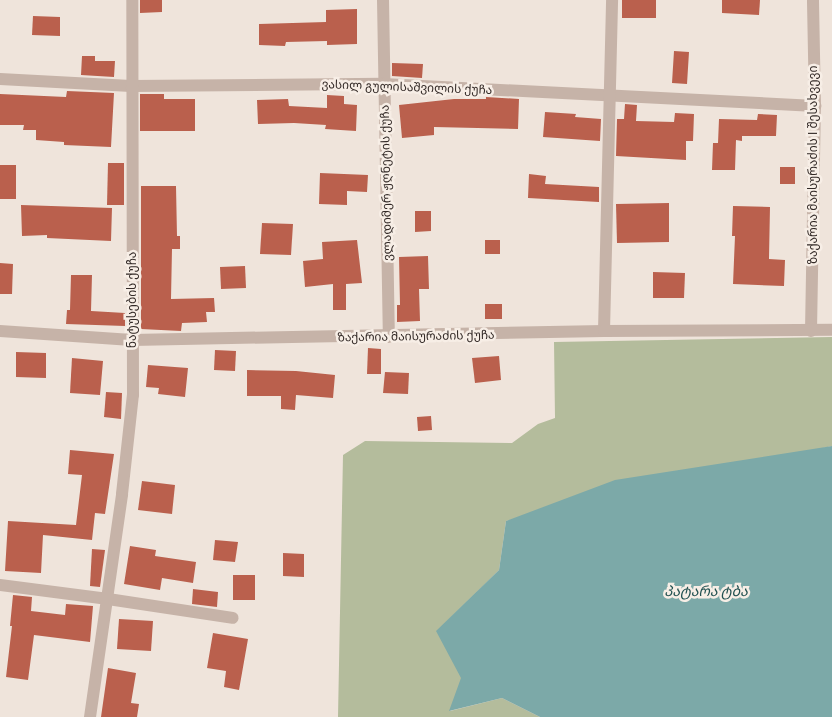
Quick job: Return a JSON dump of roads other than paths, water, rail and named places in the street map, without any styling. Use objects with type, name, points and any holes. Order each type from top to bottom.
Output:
[{"type":"street","name":"ნატუსების ქუჩა","points":[[90,717],[108,599],[133,395],[132,0]]},
{"type":"street","name":"ვლადიმერ ჟღნეტის ქუჩა","points":[[383,0],[389,337]]},
{"type":"street","points":[[604,331],[612,0]]},
{"type":"street","name":"ზაქარია მაისურაძის I შესახვევი","points":[[811,331],[814,106],[813,0]]},
{"type":"street","name":"ვასილ გულისაშვილის ქუჩა","points":[[0,78],[132,86],[383,84],[814,106]]},
{"type":"street","name":"ზაქარია მაისურაძის ქუჩა","points":[[0,331],[132,340],[389,337],[604,331],[832,330]]},
{"type":"street","points":[[0,585],[233,618]]},
{"type":"water","name":"პატარა ტბა","points":[[832,446],[832,717],[540,717],[502,698],[449,711],[461,678],[436,631],[499,570],[506,521],[615,480]]}]
